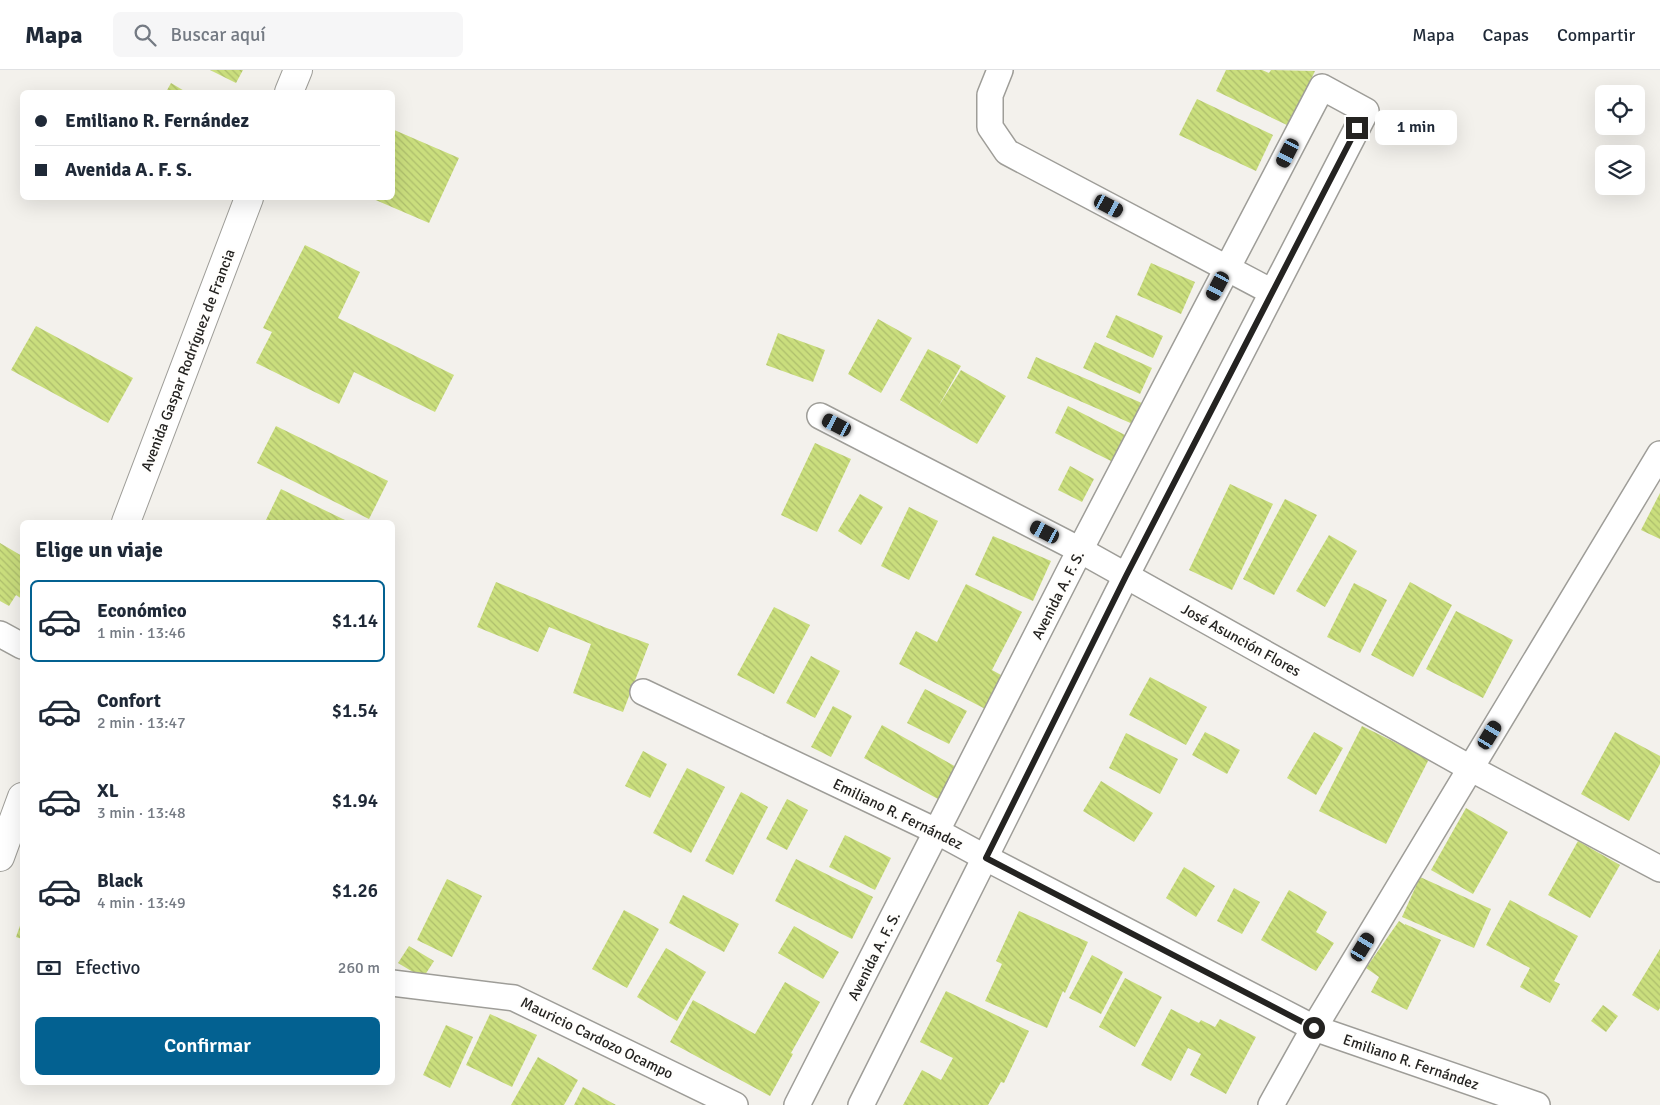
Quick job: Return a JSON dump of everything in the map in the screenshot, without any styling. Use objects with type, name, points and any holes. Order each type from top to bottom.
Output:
[{"type":"main road","points":[[290,90],[298,70]]},
{"type":"main road","name":"Avenida Gaspar Rodríguez de Francia","points":[[127,520],[248,200]]},
{"type":"main road","points":[[0,856],[20,808]]},
{"type":"street","points":[[861,1105],[1126,576],[1272,292],[1007,152],[990,127],[990,95],[1000,70]]},
{"type":"street","name":"Avenida A. F. S.","points":[[797,1105],[938,832],[1080,550],[1322,87],[1366,111],[1272,292]]},
{"type":"street","name":"José Asunción Flores","points":[[820,416],[1080,550],[1470,768],[1660,870]]},
{"type":"street","points":[[1271,1105],[1314,1028],[1660,454]]},
{"type":"street","points":[[0,634],[20,645]]},
{"type":"street","name":"Emiliano R. Fernández","points":[[643,692],[938,832],[1314,1028],[1537,1105]]},
{"type":"street","name":"Mauricio Cardozo Ocampo","points":[[395,983],[514,998],[735,1105]]},
{"type":"building","points":[[210,70],[243,70],[236,83]]},
{"type":"building","points":[[1226,70],[1262,70],[1269,73],[1271,70],[1315,71],[1289,126],[1216,91]]},
{"type":"building","points":[[171,83],[183,90],[167,90]]},
{"type":"building","points":[[1197,99],[1273,135],[1256,171],[1179,135]]},
{"type":"building","points":[[395,130],[459,158],[429,223],[376,200],[395,200]]},
{"type":"building","points":[[305,245],[360,272],[338,318],[454,375],[435,412],[354,372],[339,404],[256,363],[272,332],[263,328]]},
{"type":"building","points":[[1151,263],[1195,282],[1181,314],[1137,295]]},
{"type":"building","points":[[1116,315],[1163,336],[1153,358],[1106,337]]},
{"type":"building","points":[[878,319],[912,338],[881,393],[848,374]]},
{"type":"building","points":[[36,326],[133,378],[108,423],[11,370]]},
{"type":"building","points":[[778,333],[825,350],[813,382],[766,365]]},
{"type":"building","points":[[1095,342],[1152,368],[1140,394],[1083,368]]},
{"type":"building","points":[[928,349],[961,366],[938,407],[961,370],[1006,396],[977,444],[900,400]]},
{"type":"building","points":[[1036,357],[1144,404],[1135,425],[1027,378]]},
{"type":"building","points":[[1068,406],[1127,436],[1113,462],[1055,433]]},
{"type":"building","points":[[276,426],[388,481],[369,519],[257,463]]},
{"type":"building","points":[[815,443],[851,459],[817,532],[781,515]]},
{"type":"building","points":[[1070,466],[1094,479],[1082,502],[1058,490]]},
{"type":"building","points":[[1230,484],[1273,504],[1232,590],[1189,570]]},
{"type":"building","points":[[281,489],[345,520],[266,520]]},
{"type":"building","points":[[1660,493],[1660,539],[1641,530]]},
{"type":"building","points":[[860,494],[883,507],[861,545],[838,531]]},
{"type":"building","points":[[1285,499],[1317,515],[1274,595],[1243,579]]},
{"type":"building","points":[[909,507],[938,521],[909,580],[881,566]]},
{"type":"building","points":[[1329,535],[1357,551],[1325,607],[1296,591]]},
{"type":"building","points":[[993,536],[1051,561],[1033,601],[975,575]]},
{"type":"building","points":[[0,543],[20,555],[20,598],[16,595],[9,606],[0,601]]},
{"type":"building","points":[[496,582],[649,644],[623,712],[573,693],[591,644],[549,627],[538,652],[477,627]]},
{"type":"building","points":[[1410,582],[1452,605],[1413,677],[1371,655]]},
{"type":"building","points":[[1354,583],[1387,600],[1360,653],[1327,637]]},
{"type":"building","points":[[966,584],[1022,612],[992,670],[1010,680],[993,713],[899,664],[916,631],[937,642]]},
{"type":"building","points":[[774,607],[810,625],[774,694],[737,675]]},
{"type":"building","points":[[1456,611],[1513,640],[1483,698],[1426,669]]},
{"type":"building","points":[[811,656],[840,671],[815,718],[786,703]]},
{"type":"building","points":[[1150,677],[1207,707],[1186,745],[1129,715]]},
{"type":"building","points":[[925,689],[967,711],[949,744],[907,723]]},
{"type":"building","points":[[833,706],[852,716],[831,757],[811,747]]},
{"type":"building","points":[[882,725],[965,772],[947,804],[864,758]]},
{"type":"building","points":[[1362,726],[1429,759],[1386,844],[1319,811]]},
{"type":"building","points":[[1205,732],[1240,750],[1227,774],[1192,755]]},
{"type":"building","points":[[1314,732],[1343,748],[1316,795],[1287,778]]},
{"type":"building","points":[[1615,732],[1660,756],[1660,764],[1629,821],[1581,794]]},
{"type":"building","points":[[1126,733],[1178,759],[1160,794],[1109,768]]},
{"type":"building","points":[[643,751],[667,764],[650,798],[625,786]]},
{"type":"building","points":[[687,768],[725,787],[691,853],[653,833]]},
{"type":"building","points":[[1101,781],[1153,813],[1134,842],[1083,811]]},
{"type":"building","points":[[741,792],[768,807],[733,875],[705,861]]},
{"type":"building","points":[[787,799],[808,810],[787,850],[766,839]]},
{"type":"building","points":[[1466,808],[1508,832],[1473,894],[1431,870]]},
{"type":"building","points":[[845,835],[891,858],[875,890],[829,867]]},
{"type":"building","points":[[1578,841],[1620,865],[1590,918],[1548,895]]},
{"type":"building","points":[[796,859],[873,897],[852,939],[775,901]]},
{"type":"building","points":[[1184,867],[1215,886],[1196,917],[1166,898]]},
{"type":"building","points":[[1420,877],[1491,909],[1474,948],[1402,917]]},
{"type":"building","points":[[447,879],[482,896],[452,957],[417,940]]},
{"type":"building","points":[[1234,888],[1260,902],[1242,934],[1217,921]]},
{"type":"building","points":[[1289,890],[1327,912],[1316,932],[1334,943],[1316,971],[1261,940]]},
{"type":"building","points":[[683,895],[739,924],[724,952],[669,923]]},
{"type":"building","points":[[1510,900],[1578,936],[1554,981],[1560,984],[1550,1003],[1520,987],[1530,968],[1486,945]]},
{"type":"building","points":[[624,910],[659,929],[627,988],[592,969]]},
{"type":"building","points":[[1019,911],[1088,942],[1047,1028],[985,1001],[1002,964],[996,961]]},
{"type":"building","points":[[1399,921],[1441,940],[1407,1010],[1371,992],[1379,977],[1366,968]]},
{"type":"building","points":[[20,926],[20,938],[16,937]]},
{"type":"building","points":[[794,926],[839,952],[823,979],[778,953]]},
{"type":"building","points":[[409,946],[434,961],[423,978],[398,963]]},
{"type":"building","points":[[666,948],[706,972],[677,1021],[637,997]]},
{"type":"building","points":[[1660,949],[1660,1008],[1658,1011],[1632,995]]},
{"type":"building","points":[[1092,955],[1123,972],[1101,1014],[1069,998]]},
{"type":"building","points":[[1125,978],[1162,997],[1135,1047],[1099,1027]]},
{"type":"building","points":[[785,982],[820,1002],[791,1053],[793,1054],[770,1096],[670,1042],[693,1000],[755,1034]]},
{"type":"building","points":[[946,991],[1029,1031],[1004,1083],[1001,1082],[988,1105],[903,1105],[922,1070],[941,1080],[953,1058],[920,1042]]},
{"type":"building","points":[[1603,1005],[1618,1016],[1606,1032],[1591,1021]]},
{"type":"building","points":[[1171,1009],[1199,1023],[1201,1020],[1215,1027],[1220,1019],[1256,1037],[1226,1094],[1190,1075],[1201,1054],[1188,1048],[1171,1081],[1141,1065]]},
{"type":"building","points":[[490,1014],[537,1035],[512,1087],[466,1065]]},
{"type":"building","points":[[446,1025],[473,1037],[450,1088],[423,1075]]},
{"type":"building","points":[[538,1057],[578,1080],[564,1105],[511,1105]]},
{"type":"building","points":[[583,1087],[616,1105],[574,1105]]},
{"type":"route","points":[[1314,1028],[986,858],[1126,576],[1357,128]]}]
